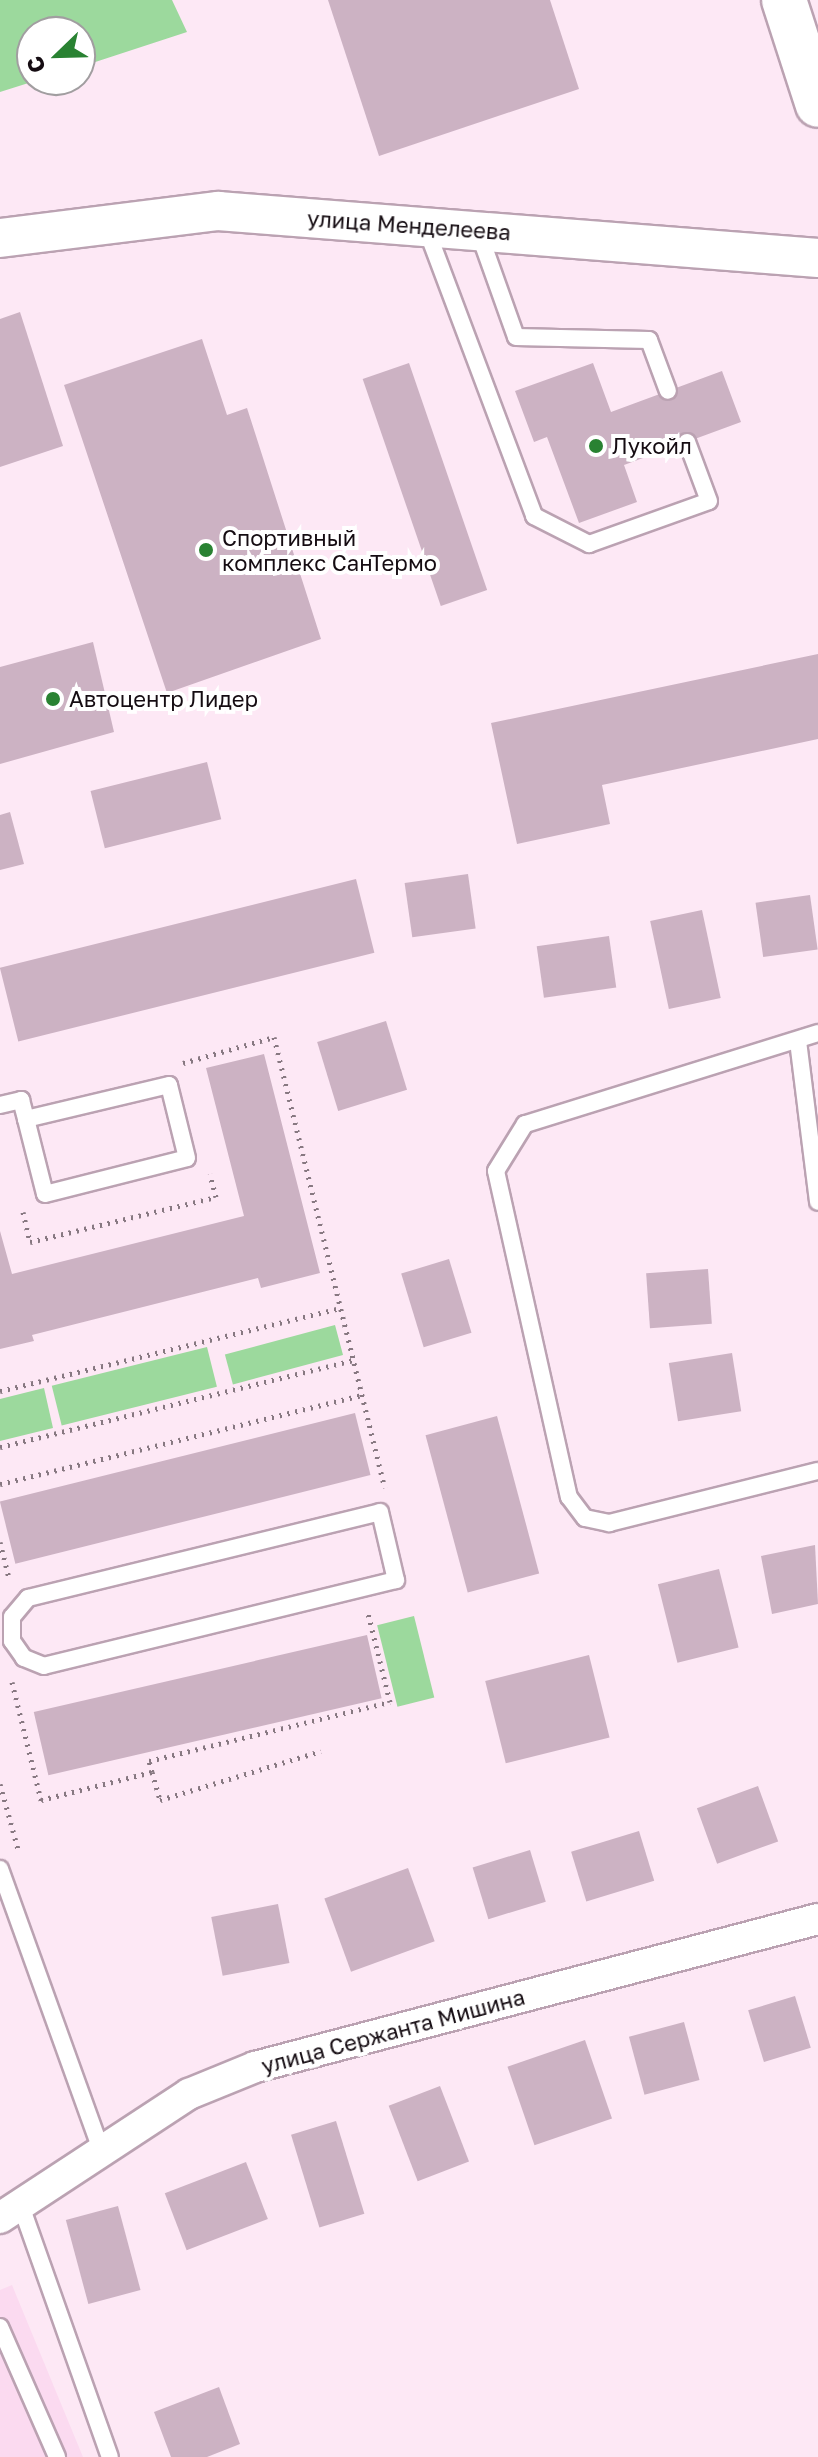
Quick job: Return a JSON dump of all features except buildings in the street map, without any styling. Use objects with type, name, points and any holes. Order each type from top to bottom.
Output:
[{"type":"main road","points":[[784,0],[818,105]]},
{"type":"street","name":"улица Менделеева","points":[[0,238],[218,211],[818,258]]},
{"type":"street","name":"улица Сержанта Мишина","points":[[11,2212],[189,2094],[255,2067],[818,1919]]},
{"type":"lane","points":[[426,227],[534,516],[589,544],[709,501],[687,442]]},
{"type":"lane","points":[[478,230],[516,337],[649,340],[668,391]]},
{"type":"lane","points":[[818,1033],[525,1124],[496,1171],[569,1497],[585,1518],[609,1523],[818,1471]]},
{"type":"lane","points":[[798,1041],[818,1202]]},
{"type":"lane","points":[[0,1105],[21,1100],[45,1194],[187,1158],[169,1085],[26,1119]]},
{"type":"lane","points":[[380,1512],[396,1580],[44,1666],[24,1658],[6,1640],[12,1617],[28,1598],[380,1512]]},
{"type":"lane","points":[[0,1869],[101,2150]]},
{"type":"lane","points":[[11,2212],[110,2457]]},
{"type":"lane","points":[[0,2327],[57,2457]]},
{"type":"path","points":[[186,1075],[182,1060],[274,1037],[385,1489],[375,1492],[380,1512]]},
{"type":"path","points":[[20,1199],[30,1242],[216,1197],[208,1166]]},
{"type":"path","points":[[0,1391],[340,1308]]},
{"type":"path","points":[[0,1447],[354,1360]]},
{"type":"path","points":[[0,1484],[362,1395]]},
{"type":"path","points":[[0,1542],[10,1584]]},
{"type":"path","points":[[321,1751],[160,1800],[149,1761],[390,1702],[366,1608],[401,1599],[396,1580]]},
{"type":"path","points":[[11,1677],[41,1800],[152,1772]]},
{"type":"shaded area","points":[[12,2285],[83,2457],[0,2457],[0,2290]]},
{"type":"green space","points":[[0,0],[172,0],[187,32],[96,62],[96,16],[16,16],[16,87],[0,92]]},
{"type":"green space","points":[[335,1325],[343,1355],[233,1384],[225,1355]]},
{"type":"green space","points":[[207,1347],[217,1387],[62,1425],[52,1386]]},
{"type":"green space","points":[[44,1388],[53,1428],[0,1441],[0,1399]]},
{"type":"green space","points":[[414,1616],[434,1698],[397,1707],[377,1625]]},
{"type":"place","name":"Лукойл","points":[[596,446]]},
{"type":"place","name":"Спортивный комплекс СанТермо","points":[[206,550]]},
{"type":"place","name":"Автоцентр Лидер","points":[[53,699]]}]
